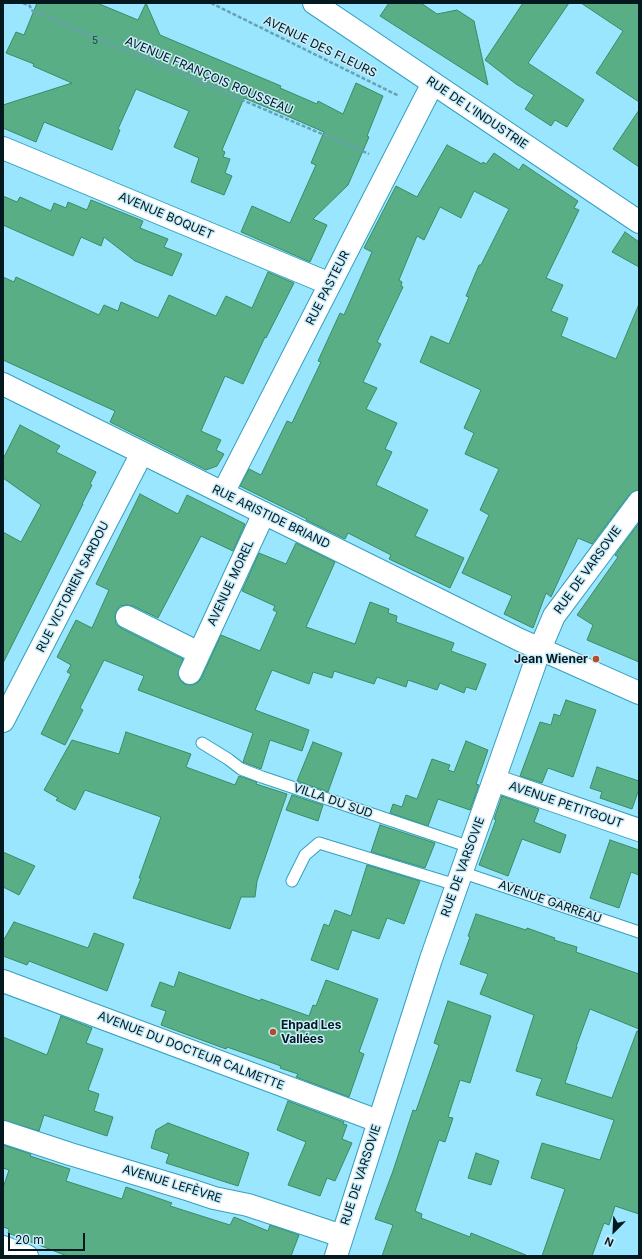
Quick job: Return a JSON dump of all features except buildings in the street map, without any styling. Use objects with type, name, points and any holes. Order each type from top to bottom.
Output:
[{"type":"street","name":"RUE DE L'INDUSTRIE","points":[[314,3],[639,222]]},
{"type":"street","name":"RUE PASTEUR","points":[[223,493],[433,83]]},
{"type":"street","name":"AVENUE BOQUET","points":[[3,148],[330,284]]},
{"type":"street","name":"RUE ARISTIDE BRIAND","points":[[3,384],[540,649],[639,693]]},
{"type":"street","name":"RUE VICTORIEN SARDOU","points":[[3,721],[142,453]]},
{"type":"street","name":"RUE DE VARSOVIE","points":[[339,1246],[422,983],[540,649],[554,616],[639,502]]},
{"type":"street","name":"AVENUE MOREL","points":[[190,673],[264,513]]},
{"type":"street","points":[[127,617],[199,653]]},
{"type":"street","name":"AVENUE PETITGOUT","points":[[494,780],[639,830]]},
{"type":"street","name":"AVENUE DU DOCTEUR CALMETTE","points":[[3,981],[378,1121]]},
{"type":"street","name":"AVENUE LEFÈVRE","points":[[3,1132],[214,1198],[248,1205],[339,1246]]},
{"type":"street","points":[[3,1247],[27,1256]]},
{"type":"lane","name":"VILLA DU SUD","points":[[202,743],[241,769],[470,847]]},
{"type":"lane","name":"AVENUE GARREAU","points":[[292,881],[305,855],[319,843],[459,878],[639,932]]},
{"type":"path","name":"AVENUE FRANÇOIS ROUSSEAU","points":[[23,3],[30,6],[31,10],[391,164]]},
{"type":"path","name":"AVENUE DES FLEURS","points":[[211,3],[421,107]]},
{"type":"place","name":"Jean Wiener","points":[[596,659]]},
{"type":"place","name":"Ehpad Les Vallées","points":[[273,1032]]}]
